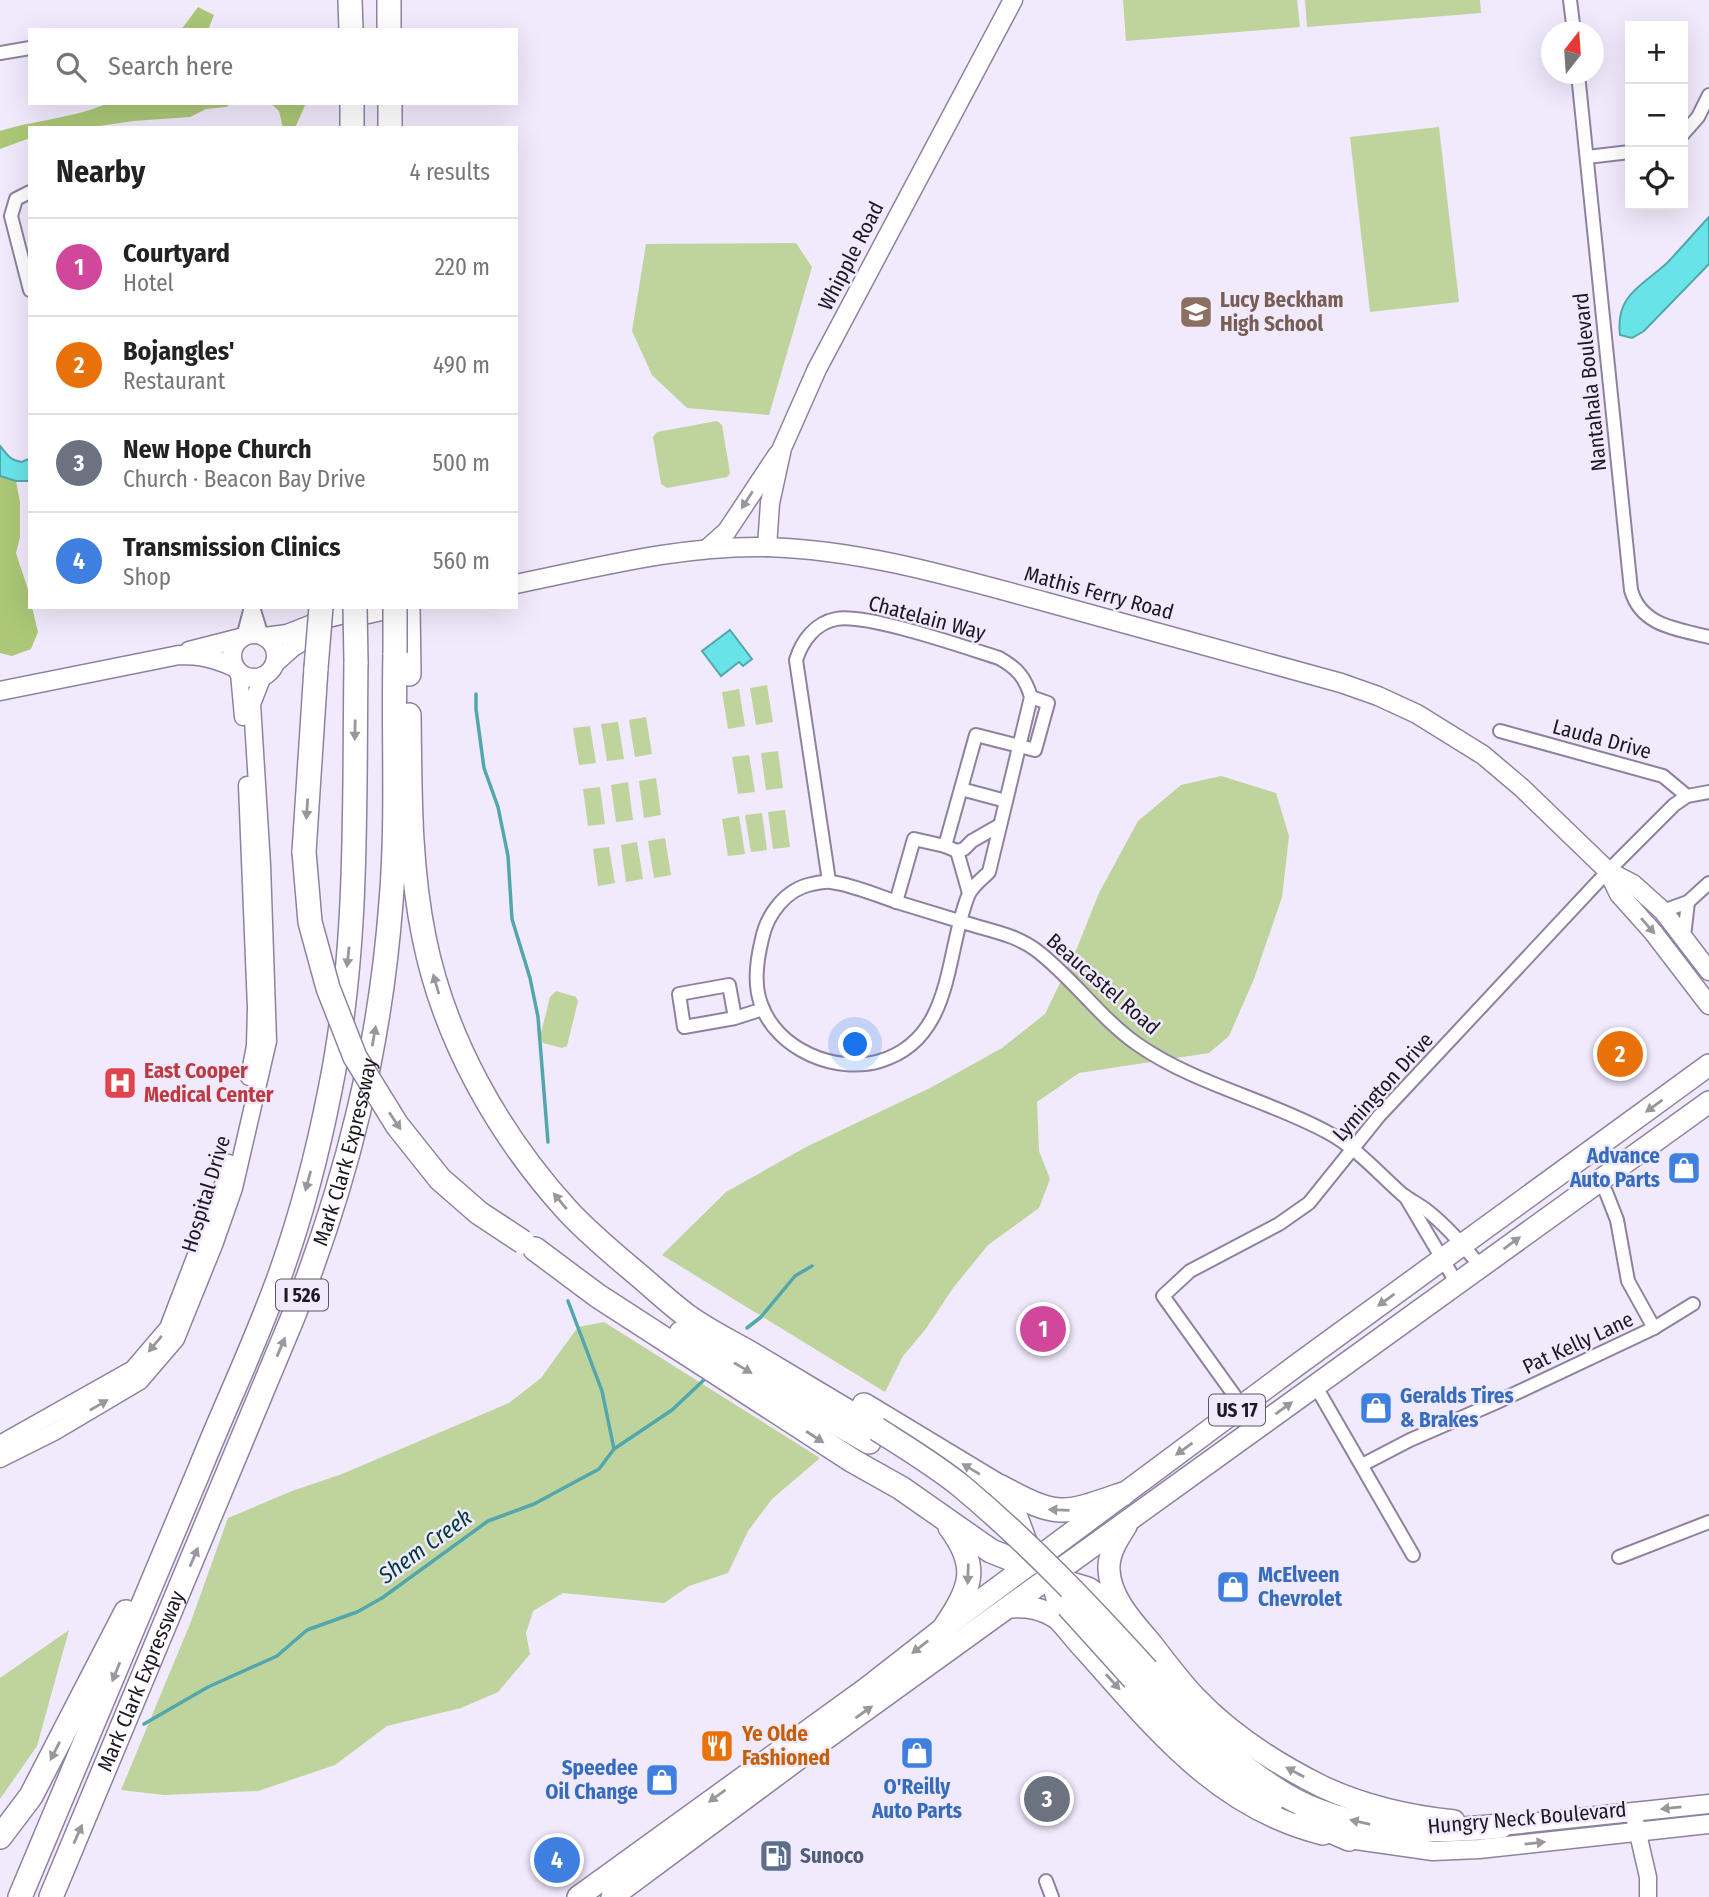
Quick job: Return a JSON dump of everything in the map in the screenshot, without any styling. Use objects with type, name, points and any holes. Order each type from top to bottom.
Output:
[{"type":"highway","points":[[350,0],[351,28]]},
{"type":"highway","points":[[389,0],[389,28]]},
{"type":"highway","points":[[352,105],[352,126]]},
{"type":"highway","points":[[390,105],[390,126]]},
{"type":"highway","points":[[321,609],[304,852],[310,922],[328,988],[355,1057],[397,1125],[440,1178],[480,1213],[598,1296],[853,1461],[901,1488],[946,1521],[1000,1555],[1087,1588],[1128,1616]]},
{"type":"highway","name":"Mark Clark Expressway","points":[[51,1897],[298,1306],[329,1222],[354,1138],[377,1018],[390,912],[402,651],[397,609]]},
{"type":"highway","points":[[408,609],[402,651],[411,831],[416,893],[438,992],[468,1063],[501,1124],[567,1210],[687,1316],[873,1436],[951,1497],[1009,1545],[1140,1675],[1220,1747],[1267,1784],[1296,1801],[1338,1816],[1380,1826],[1417,1830],[1501,1826]]},
{"type":"highway","name":"Mark Clark Expressway","points":[[20,1897],[281,1271],[309,1179],[330,1090],[344,990],[353,891],[356,662],[361,610]]},
{"type":"highway","name":"US 17","points":[[612,1897],[825,1739],[1010,1607],[1042,1570],[1123,1494],[1709,1066]]},
{"type":"highway","name":"US 17","points":[[578,1897],[867,1688],[945,1627],[1132,1519],[1709,1102]]},
{"type":"highway","points":[[529,1245],[873,1436]]},
{"type":"highway","points":[[608,1249],[1028,1502],[1057,1511],[1088,1506],[1123,1494]]},
{"type":"highway","points":[[0,1837],[26,1804],[47,1766],[164,1538],[216,1427]]},
{"type":"highway","points":[[998,1486],[1011,1504],[1021,1536],[1042,1570],[1069,1630]]},
{"type":"highway","points":[[1132,1519],[1112,1551],[1109,1573],[1112,1586],[1128,1616],[1195,1697],[1238,1736],[1286,1768],[1368,1806],[1427,1818],[1501,1826]]},
{"type":"highway","points":[[945,1627],[966,1592],[970,1568],[960,1540],[946,1521]]},
{"type":"highway","points":[[1010,1607],[1039,1609],[1050,1614],[1069,1630],[1160,1734],[1217,1784],[1251,1805],[1292,1824],[1349,1839]]},
{"type":"highway","points":[[1140,1675],[1183,1732],[1235,1781],[1276,1806],[1349,1839]]},
{"type":"main road","name":"Whipple Road","points":[[767,547],[771,502],[782,448],[817,369],[1013,0]]},
{"type":"main road","points":[[708,548],[727,531],[782,448]]},
{"type":"main road","name":"Mathis Ferry Road","points":[[518,584],[610,564],[708,548],[767,547],[837,552],[914,566],[1341,683],[1378,696],[1417,715],[1483,755],[1522,788],[1608,871],[1633,884],[1663,911],[1709,971]]},
{"type":"main road","points":[[0,691],[179,655],[249,635],[287,634],[361,610]]},
{"type":"main road","points":[[179,655],[216,659],[246,677],[269,670],[308,636],[361,610]]},
{"type":"main road","points":[[264,636],[275,651],[269,670]]},
{"type":"main road","points":[[237,670],[232,651],[242,638]]},
{"type":"main road","name":"Mathis Ferry Road","points":[[1608,871],[1619,894],[1653,932],[1709,1005]]},
{"type":"main road","name":"Hungry Neck Boulevard","points":[[1501,1826],[1709,1804]]},
{"type":"main road","name":"Hungry Neck Boulevard","points":[[1349,1839],[1433,1851],[1479,1849],[1709,1824]]},
{"type":"street","points":[[1570,0],[1573,21]]},
{"type":"street","points":[[0,53],[28,48]]},
{"type":"street","name":"Nantahala Boulevard","points":[[1579,84],[1634,603],[1653,622],[1709,638]]},
{"type":"street","points":[[1688,128],[1698,117],[1709,95]]},
{"type":"street","points":[[1587,157],[1625,153]]},
{"type":"street","points":[[28,193],[16,199],[11,216],[28,282]]},
{"type":"street","points":[[242,638],[251,609]]},
{"type":"street","points":[[253,609],[264,636]]},
{"type":"street","name":"Chatelain Way","points":[[829,881],[796,660],[801,646],[812,632],[823,624],[836,619],[866,620],[999,657],[1014,666],[1025,679],[1031,697],[989,872],[969,893],[961,922]]},
{"type":"street","name":"Hospital Drive","points":[[0,1444],[133,1369],[168,1328],[225,1179],[253,1061],[256,1008],[247,772],[237,670]]},
{"type":"street","name":"Hospital Drive","points":[[0,1459],[54,1432],[140,1381],[176,1339],[234,1188],[268,1041],[262,865],[252,704],[269,670]]},
{"type":"street","name":"Lauda Drive","points":[[1500,732],[1663,776],[1687,796]]},
{"type":"street","points":[[969,893],[951,848],[961,789],[976,735],[1019,746]]},
{"type":"street","points":[[961,789],[1006,801]]},
{"type":"street","points":[[1608,871],[1674,805],[1687,796],[1709,792]]},
{"type":"street","points":[[896,902],[914,839],[951,848],[966,848],[972,841],[1000,825]]},
{"type":"street","name":"Lymington Drive","points":[[1242,1406],[1163,1296],[1190,1271],[1310,1203],[1397,1097],[1608,871]]},
{"type":"street","points":[[829,881],[796,888],[782,900],[764,930],[757,985],[763,1009],[780,1032],[795,1046],[827,1062],[868,1064],[899,1055],[914,1043],[935,1015],[943,996],[961,922]]},
{"type":"street","name":"Beaucastel Road","points":[[829,881],[1016,938],[1037,951],[1136,1044],[1172,1065],[1328,1132],[1352,1149],[1405,1196],[1426,1209],[1480,1266]]},
{"type":"street","points":[[1663,911],[1688,902],[1709,883]]},
{"type":"street","points":[[1684,936],[1688,902]]},
{"type":"street","points":[[735,1018],[729,985],[679,994],[684,1027],[735,1018],[763,1009]]},
{"type":"street","points":[[1598,1181],[1606,1192],[1617,1220],[1628,1281],[1654,1328]]},
{"type":"street","name":"Beaucastel Road","points":[[1405,1196],[1441,1260],[1457,1282]]},
{"type":"street","name":"Pat Kelly Lane","points":[[1362,1465],[1410,1440],[1654,1328],[1693,1304]]},
{"type":"street","points":[[1315,1385],[1413,1555]]},
{"type":"street","points":[[1619,1557],[1709,1522]]},
{"type":"street","points":[[1633,1812],[1648,1877],[1648,1897]]},
{"type":"street","points":[[1046,1881],[1052,1897]]},
{"type":"green space","points":[[1123,0],[1297,0],[1300,27],[1126,41]]},
{"type":"green space","points":[[1305,0],[1480,0],[1481,13],[1307,27]]},
{"type":"green space","points":[[198,7],[214,15],[209,28],[182,28]]},
{"type":"green space","points":[[103,105],[230,105],[206,109],[190,117],[99,126],[28,126],[28,139],[0,149],[0,131]]},
{"type":"green space","points":[[272,105],[305,105],[296,126],[283,126],[279,111]]},
{"type":"green space","points":[[1439,127],[1459,302],[1370,312],[1350,137]]},
{"type":"green space","points":[[796,243],[812,267],[769,415],[687,408],[652,375],[632,331],[646,244]]},
{"type":"green space","points":[[717,421],[722,425],[730,473],[727,477],[667,488],[661,484],[653,437],[657,432]]},
{"type":"green space","points":[[0,476],[16,481],[20,502],[20,537],[16,553],[28,590],[28,609],[32,609],[38,632],[31,649],[12,656],[0,653]]},
{"type":"green space","points":[[767,685],[773,722],[756,725],[750,688]]},
{"type":"green space","points":[[739,689],[745,726],[728,729],[722,692]]},
{"type":"green space","points":[[646,717],[652,754],[635,757],[629,720]]},
{"type":"green space","points":[[618,722],[624,759],[607,761],[601,724]]},
{"type":"green space","points":[[590,726],[596,763],[579,765],[573,728]]},
{"type":"green space","points":[[778,751],[783,788],[766,790],[761,753]]},
{"type":"green space","points":[[749,755],[755,792],[738,794],[732,757]]},
{"type":"green space","points":[[1221,776],[1276,793],[1289,836],[1282,897],[1254,979],[1229,1036],[1209,1053],[1079,1073],[1037,1102],[1039,1151],[1050,1179],[1039,1208],[988,1245],[903,1356],[885,1392],[662,1255],[726,1192],[806,1147],[932,1087],[1002,1048],[1045,1014],[1077,948],[1099,893],[1138,821],[1181,785]]},
{"type":"green space","points":[[656,778],[661,815],[644,818],[639,781]]},
{"type":"green space","points":[[628,782],[633,820],[616,822],[611,785]]},
{"type":"green space","points":[[600,787],[605,824],[588,826],[583,789]]},
{"type":"green space","points":[[785,810],[790,847],[773,849],[768,812]]},
{"type":"green space","points":[[762,813],[767,850],[751,852],[745,815]]},
{"type":"green space","points":[[739,816],[745,854],[728,856],[722,819]]},
{"type":"green space","points":[[665,838],[671,875],[654,878],[648,841]]},
{"type":"green space","points":[[637,842],[643,879],[626,882],[621,845]]},
{"type":"green space","points":[[609,847],[615,883],[598,886],[593,849]]},
{"type":"green space","points":[[556,991],[576,997],[578,1001],[567,1046],[562,1048],[543,1043],[540,1037],[550,997]]},
{"type":"green space","points":[[604,1322],[820,1458],[772,1499],[748,1531],[728,1573],[689,1586],[664,1603],[563,1593],[533,1611],[526,1633],[530,1654],[498,1692],[461,1708],[387,1726],[335,1765],[258,1791],[164,1795],[121,1790],[190,1624],[228,1518],[292,1491],[342,1474],[509,1403],[541,1378],[578,1327]]},
{"type":"green space","points":[[69,1630],[37,1746],[0,1799],[0,1678]]},
{"type":"water","points":[[1709,217],[1709,264],[1644,331],[1632,338],[1620,335],[1620,321],[1626,300],[1668,262]]},
{"type":"water","points":[[0,446],[14,460],[22,462],[28,459],[28,481],[16,481],[0,476]]},
{"type":"water","points":[[730,630],[752,659],[743,666],[739,662],[721,676],[702,651]]},
{"type":"waterway","points":[[476,694],[484,768],[498,807],[508,856],[512,919],[530,978],[538,1017],[548,1142]]},
{"type":"waterway","name":"Shem Creek","points":[[747,1328],[761,1317],[795,1276],[812,1266]]},
{"type":"waterway","points":[[568,1301],[602,1391],[614,1449]]},
{"type":"waterway","name":"Shem Creek","points":[[144,1724],[208,1687],[277,1656],[307,1630],[357,1612],[382,1598],[488,1521],[534,1504],[599,1469],[614,1449],[672,1410],[707,1377]]},
{"type":"place","name":"Lucy Beckham High School","points":[[1196,312]]},
{"type":"place","name":"Bojangles'","points":[[1620,1054]]},
{"type":"place","name":"East Cooper Medical Center","points":[[120,1083]]},
{"type":"place","name":"Advance Auto Parts","points":[[1684,1168]]},
{"type":"place","name":"Courtyard","points":[[1043,1329]]},
{"type":"place","name":"Geralds Tires & Brakes","points":[[1376,1408]]},
{"type":"place","name":"McElveen Chevrolet","points":[[1233,1587]]},
{"type":"place","name":"Ye Olde Fashioned","points":[[717,1746]]},
{"type":"place","name":"O'Reilly Auto Parts","points":[[917,1753]]},
{"type":"place","name":"Speedee Oil Change","points":[[662,1780]]},
{"type":"place","name":"New Hope Church","points":[[1047,1799]]},
{"type":"place","name":"Sunoco","points":[[776,1856]]},
{"type":"place","name":"Transmission Clinics","points":[[557,1860]]}]
